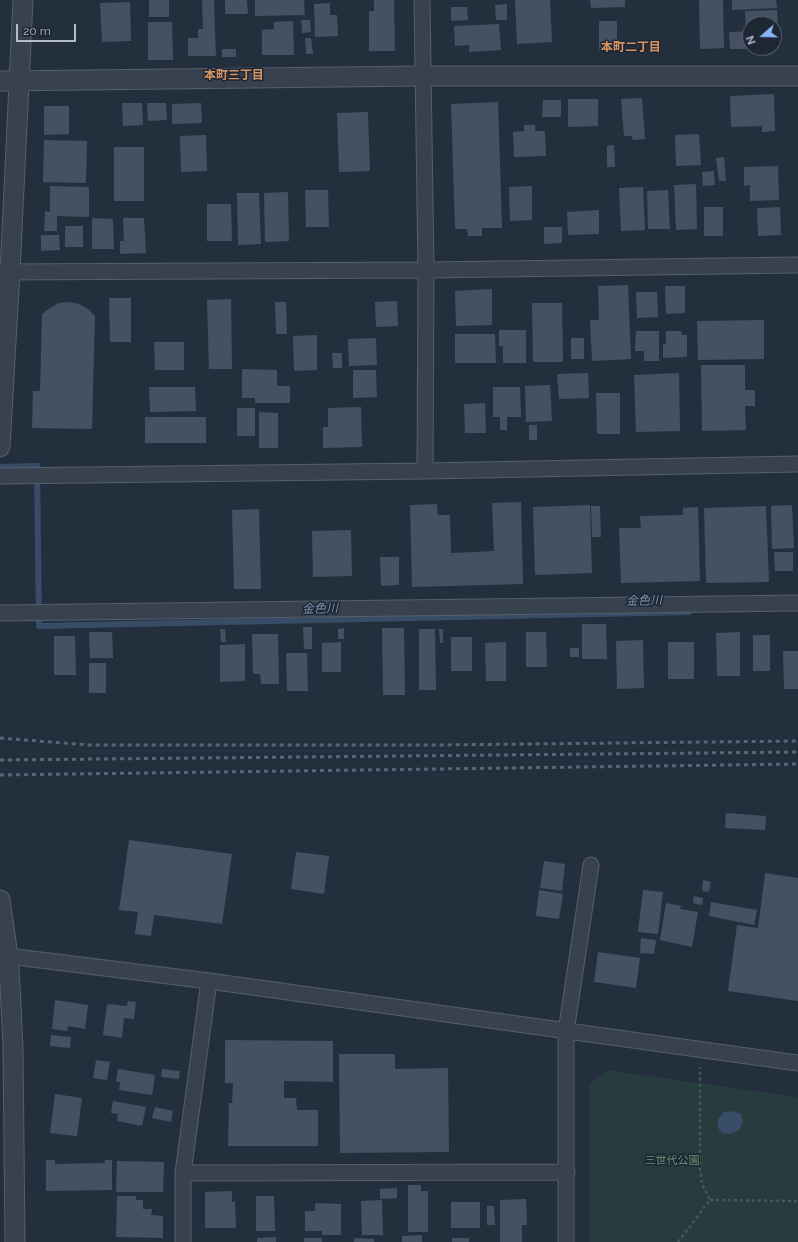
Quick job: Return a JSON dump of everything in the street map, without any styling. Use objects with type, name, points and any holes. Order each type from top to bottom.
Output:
[{"type":"street","points":[[0,447],[5,272],[19,81],[23,0]]},
{"type":"street","points":[[422,0],[426,270],[425,471]]},
{"type":"street","points":[[0,81],[422,76],[798,76]]},
{"type":"street","points":[[5,272],[426,270],[798,265]]},
{"type":"street","points":[[0,476],[425,471],[798,464]]},
{"type":"street","points":[[0,613],[798,603]]},
{"type":"street","points":[[566,1242],[566,1032],[591,865]]},
{"type":"street","points":[[0,900],[8,956],[6,1047],[15,1242]]},
{"type":"street","points":[[8,956],[209,981],[566,1032],[798,1063]]},
{"type":"street","points":[[183,1242],[184,1173],[209,981]]},
{"type":"street","points":[[184,1173],[567,1172]]},
{"type":"path","points":[[700,1050],[700,1168],[702,1184],[710,1200]]},
{"type":"path","points":[[710,1200],[798,1201]]},
{"type":"path","points":[[678,1242],[710,1200]]},
{"type":"green space","name":"三世代公園","points":[[607,1070],[798,1097],[798,1242],[589,1242],[589,1084]]},
{"type":"water","points":[[732,1111],[741,1114],[743,1122],[739,1130],[730,1134],[722,1133],[718,1128],[718,1119],[724,1112]]},
{"type":"building","points":[[149,0],[169,0],[169,17],[149,17]]},
{"type":"building","points":[[202,0],[214,0],[216,56],[188,56],[188,38],[198,38],[198,29],[203,29]]},
{"type":"building","points":[[225,0],[247,0],[248,14],[225,14]]},
{"type":"building","points":[[255,0],[304,0],[305,15],[255,16]]},
{"type":"building","points":[[374,0],[394,0],[395,51],[369,51],[369,11],[374,11]]},
{"type":"building","points":[[515,0],[550,0],[552,42],[517,44]]},
{"type":"building","points":[[590,0],[625,0],[625,7],[591,8]]},
{"type":"building","points":[[699,0],[723,0],[724,48],[700,49]]},
{"type":"building","points":[[732,0],[776,0],[777,8],[732,10]]},
{"type":"building","points":[[130,2],[131,41],[102,42],[100,3]]},
{"type":"building","points":[[330,3],[330,15],[337,15],[338,36],[315,37],[314,4]]},
{"type":"building","points":[[507,4],[507,20],[496,20],[495,5]]},
{"type":"building","points":[[451,7],[467,7],[468,20],[451,21]]},
{"type":"building","points":[[777,10],[777,16],[745,16],[745,11]]},
{"type":"building","points":[[301,20],[310,20],[311,32],[302,33]]},
{"type":"building","points":[[293,21],[294,55],[262,55],[262,30],[274,29],[274,22]]},
{"type":"building","points":[[599,21],[617,21],[617,50],[599,50]]},
{"type":"building","points":[[148,22],[172,22],[173,60],[148,60]]},
{"type":"building","points":[[499,24],[501,50],[469,52],[469,45],[455,46],[454,26]]},
{"type":"building","points":[[742,31],[742,49],[730,49],[729,32]]},
{"type":"building","points":[[305,38],[311,38],[313,54],[306,54]]},
{"type":"building","points":[[222,49],[236,49],[236,57],[222,57]]},
{"type":"building","points":[[774,94],[775,131],[762,132],[762,126],[731,127],[730,96]]},
{"type":"building","points":[[642,98],[645,139],[633,140],[632,136],[624,136],[621,99]]},
{"type":"building","points":[[568,99],[598,99],[598,126],[568,127]]},
{"type":"building","points":[[543,100],[561,100],[561,117],[542,117]]},
{"type":"building","points":[[498,102],[502,228],[482,228],[482,236],[468,236],[467,229],[455,229],[451,104]]},
{"type":"building","points":[[122,103],[142,103],[143,125],[123,126]]},
{"type":"building","points":[[147,103],[166,103],[167,120],[148,121]]},
{"type":"building","points":[[201,103],[202,123],[172,124],[172,104]]},
{"type":"building","points":[[44,106],[69,106],[69,134],[44,135]]},
{"type":"building","points":[[368,112],[370,171],[339,172],[337,113]]},
{"type":"building","points":[[524,125],[535,125],[535,131],[545,131],[546,156],[514,157],[513,132],[524,131]]},
{"type":"building","points":[[699,134],[701,165],[676,166],[675,135]]},
{"type":"building","points":[[206,135],[207,171],[181,172],[180,136]]},
{"type":"building","points":[[44,140],[87,141],[86,183],[43,182]]},
{"type":"building","points":[[614,145],[615,167],[607,167],[607,146]]},
{"type":"building","points":[[114,147],[144,147],[144,201],[114,201]]},
{"type":"building","points":[[724,157],[726,181],[719,181],[716,158]]},
{"type":"building","points":[[778,166],[779,200],[750,201],[750,185],[744,186],[744,167]]},
{"type":"building","points":[[714,171],[715,185],[703,186],[702,172]]},
{"type":"building","points":[[696,184],[697,229],[676,230],[674,185]]},
{"type":"building","points":[[50,186],[89,187],[89,217],[57,216],[57,231],[44,231],[45,211],[50,212]]},
{"type":"building","points":[[532,186],[532,220],[510,221],[509,187]]},
{"type":"building","points":[[643,187],[645,230],[621,231],[619,188]]},
{"type":"building","points":[[305,190],[328,190],[329,227],[306,227]]},
{"type":"building","points":[[668,190],[670,229],[648,229],[647,191]]},
{"type":"building","points":[[288,192],[289,241],[265,242],[264,193]]},
{"type":"building","points":[[237,193],[259,193],[261,244],[238,245]]},
{"type":"building","points":[[207,204],[231,204],[232,241],[207,241]]},
{"type":"building","points":[[704,207],[723,207],[723,236],[704,236]]},
{"type":"building","points":[[780,207],[781,235],[758,236],[757,208]]},
{"type":"building","points":[[599,210],[599,234],[568,235],[567,212]]},
{"type":"building","points":[[92,218],[113,219],[114,249],[92,249]]},
{"type":"building","points":[[123,218],[144,218],[146,253],[120,254],[120,241],[124,241]]},
{"type":"building","points":[[65,226],[83,226],[83,247],[65,247]]},
{"type":"building","points":[[544,227],[562,227],[562,243],[544,244]]},
{"type":"building","points":[[41,235],[59,235],[60,250],[41,251]]},
{"type":"building","points":[[628,285],[631,359],[592,361],[590,320],[599,320],[598,286]]},
{"type":"building","points":[[665,286],[685,286],[685,313],[666,314]]},
{"type":"building","points":[[492,289],[492,325],[456,326],[455,291]]},
{"type":"building","points":[[636,292],[657,292],[658,317],[637,318]]},
{"type":"building","points":[[109,298],[131,298],[131,342],[110,342]]},
{"type":"building","points":[[231,299],[232,369],[209,369],[207,300]]},
{"type":"building","points":[[397,301],[398,326],[376,327],[375,302]]},
{"type":"building","points":[[69,302],[79,304],[88,309],[95,316],[92,429],[32,428],[33,391],[40,391],[42,314],[59,303]]},
{"type":"building","points":[[275,302],[286,302],[287,334],[276,334]]},
{"type":"building","points":[[532,303],[562,303],[563,362],[533,362]]},
{"type":"building","points":[[764,320],[764,359],[698,360],[697,321]]},
{"type":"building","points":[[499,330],[526,330],[526,363],[503,363],[503,346],[499,346]]},
{"type":"building","points":[[636,331],[659,331],[659,361],[644,361],[644,351],[635,351]]},
{"type":"building","points":[[666,331],[681,331],[682,335],[687,335],[687,357],[663,358],[663,344],[666,344]]},
{"type":"building","points":[[455,334],[495,334],[496,363],[455,363]]},
{"type":"building","points":[[317,335],[317,370],[294,371],[293,336]]},
{"type":"building","points":[[376,338],[377,365],[349,366],[348,339]]},
{"type":"building","points":[[571,338],[584,338],[584,359],[571,359]]},
{"type":"building","points":[[154,342],[184,342],[184,370],[155,370]]},
{"type":"building","points":[[332,353],[342,353],[342,368],[333,368]]},
{"type":"building","points":[[701,365],[745,365],[745,390],[755,390],[755,406],[745,406],[746,430],[702,431]]},
{"type":"building","points":[[242,369],[277,370],[277,386],[290,386],[290,403],[255,403],[255,398],[242,398]]},
{"type":"building","points":[[353,370],[376,370],[377,397],[353,398]]},
{"type":"building","points":[[588,373],[589,398],[559,399],[557,374]]},
{"type":"building","points":[[679,373],[680,431],[636,432],[634,375]]},
{"type":"building","points":[[550,385],[552,421],[526,422],[525,386]]},
{"type":"building","points":[[149,387],[195,387],[196,411],[150,412]]},
{"type":"building","points":[[493,387],[520,387],[521,417],[507,417],[507,430],[500,430],[500,417],[493,417]]},
{"type":"building","points":[[596,393],[620,393],[620,434],[597,434]]},
{"type":"building","points":[[485,403],[486,433],[465,433],[464,404]]},
{"type":"building","points":[[361,407],[362,447],[323,448],[323,427],[328,427],[328,408]]},
{"type":"building","points":[[237,408],[255,408],[255,436],[237,436]]},
{"type":"building","points":[[259,412],[278,413],[278,448],[259,448]]},
{"type":"building","points":[[145,417],[206,417],[206,443],[145,443]]},
{"type":"building","points":[[529,425],[537,425],[537,440],[529,440]]},
{"type":"building","points":[[521,502],[523,584],[412,587],[410,505],[437,504],[438,515],[450,515],[451,553],[494,551],[492,503]]},
{"type":"building","points":[[590,505],[592,573],[535,575],[533,507]]},
{"type":"building","points":[[792,505],[794,548],[772,549],[771,506]]},
{"type":"building","points":[[591,506],[600,506],[601,537],[592,537]]},
{"type":"building","points":[[766,506],[769,582],[706,583],[704,508]]},
{"type":"building","points":[[698,507],[700,581],[621,583],[619,528],[641,528],[640,516],[683,515],[683,508]]},
{"type":"building","points":[[259,509],[261,589],[234,589],[232,510]]},
{"type":"building","points":[[351,530],[352,576],[313,577],[312,531]]},
{"type":"building","points":[[774,552],[793,552],[793,571],[775,571]]},
{"type":"building","points":[[380,557],[399,557],[399,585],[381,586]]},
{"type":"building","points":[[582,624],[606,624],[607,659],[582,659]]},
{"type":"building","points":[[303,627],[312,627],[312,649],[304,649]]},
{"type":"building","points":[[344,628],[344,639],[338,639],[338,629]]},
{"type":"building","points":[[382,628],[404,628],[405,695],[383,695]]},
{"type":"building","points":[[220,629],[225,629],[226,642],[221,642]]},
{"type":"building","points":[[419,629],[435,629],[436,690],[419,690]]},
{"type":"building","points":[[439,629],[443,629],[443,643],[440,643]]},
{"type":"building","points":[[89,632],[112,632],[113,658],[90,658]]},
{"type":"building","points":[[526,632],[546,632],[547,667],[526,667]]},
{"type":"building","points":[[740,632],[740,676],[717,676],[716,633]]},
{"type":"building","points":[[252,634],[278,634],[279,684],[261,684],[260,674],[253,674]]},
{"type":"building","points":[[753,635],[770,635],[770,671],[753,671]]},
{"type":"building","points":[[54,636],[75,636],[76,675],[54,675]]},
{"type":"building","points":[[451,637],[472,637],[472,671],[451,671]]},
{"type":"building","points":[[643,640],[644,688],[617,689],[616,641]]},
{"type":"building","points":[[341,642],[341,672],[322,672],[322,643]]},
{"type":"building","points":[[506,642],[506,681],[486,681],[485,643]]},
{"type":"building","points":[[668,642],[694,642],[694,679],[668,679]]},
{"type":"building","points":[[245,644],[245,681],[220,682],[220,645]]},
{"type":"building","points":[[570,648],[579,648],[579,657],[570,657]]},
{"type":"building","points":[[783,651],[798,651],[798,689],[784,689]]},
{"type":"building","points":[[286,653],[307,653],[308,691],[287,691]]},
{"type":"building","points":[[89,663],[106,663],[106,693],[89,693]]},
{"type":"building","points":[[726,813],[766,816],[765,830],[725,828]]},
{"type":"building","points":[[129,840],[232,854],[222,924],[154,915],[151,936],[135,934],[138,912],[119,910]]},
{"type":"building","points":[[296,852],[329,856],[324,894],[291,889]]},
{"type":"building","points":[[544,861],[565,864],[562,891],[540,888]]},
{"type":"building","points":[[765,873],[798,878],[798,1001],[728,991],[737,925],[758,928]]},
{"type":"building","points":[[703,880],[711,882],[709,892],[702,891]]},
{"type":"building","points":[[539,890],[563,894],[559,919],[536,916]]},
{"type":"building","points":[[643,890],[663,892],[658,934],[638,932]]},
{"type":"building","points":[[694,896],[703,898],[702,905],[693,903]]},
{"type":"building","points":[[711,902],[757,910],[754,925],[709,916]]},
{"type":"building","points":[[666,903],[681,906],[680,909],[698,912],[692,947],[660,940]]},
{"type":"building","points":[[641,938],[656,940],[654,954],[640,953]]},
{"type":"building","points":[[598,952],[640,958],[636,988],[594,982]]},
{"type":"building","points":[[55,1000],[88,1005],[85,1029],[68,1026],[67,1031],[52,1029]]},
{"type":"building","points":[[128,1001],[136,1002],[134,1019],[124,1018],[122,1038],[103,1035],[107,1004],[127,1006]]},
{"type":"building","points":[[51,1035],[71,1037],[70,1048],[50,1046]]},
{"type":"building","points":[[225,1040],[333,1041],[333,1082],[284,1081],[284,1098],[296,1098],[297,1110],[318,1110],[318,1146],[228,1146],[229,1103],[232,1103],[233,1083],[225,1083]]},
{"type":"building","points":[[339,1054],[395,1054],[395,1069],[448,1068],[449,1152],[340,1153]]},
{"type":"building","points":[[96,1060],[110,1062],[107,1080],[93,1078]]},
{"type":"building","points":[[118,1069],[155,1075],[152,1095],[119,1090],[120,1082],[116,1082]]},
{"type":"building","points":[[162,1069],[180,1071],[179,1079],[161,1077]]},
{"type":"building","points":[[55,1094],[82,1098],[77,1136],[50,1133]]},
{"type":"building","points":[[113,1101],[146,1107],[142,1126],[117,1121],[118,1114],[111,1113]]},
{"type":"building","points":[[155,1107],[173,1111],[171,1122],[152,1118]]},
{"type":"building","points":[[46,1160],[55,1160],[55,1164],[105,1163],[105,1160],[112,1160],[112,1190],[46,1191]]},
{"type":"building","points":[[117,1161],[164,1162],[163,1192],[116,1192]]},
{"type":"building","points":[[408,1185],[421,1185],[421,1191],[428,1191],[428,1232],[408,1232]]},
{"type":"building","points":[[397,1188],[397,1198],[380,1199],[380,1189]]},
{"type":"building","points":[[232,1191],[232,1202],[235,1202],[236,1228],[205,1228],[205,1192]]},
{"type":"building","points":[[117,1196],[136,1196],[136,1200],[143,1200],[143,1209],[152,1209],[151,1215],[163,1216],[163,1238],[116,1237]]},
{"type":"building","points":[[256,1196],[274,1196],[275,1231],[256,1231]]},
{"type":"building","points":[[526,1199],[527,1225],[522,1225],[522,1242],[500,1242],[500,1200]]},
{"type":"building","points":[[382,1200],[383,1235],[362,1235],[361,1201]]},
{"type":"building","points":[[451,1202],[480,1202],[480,1228],[451,1228]]},
{"type":"building","points":[[315,1203],[341,1204],[341,1235],[322,1235],[322,1231],[305,1231],[305,1211],[315,1211]]},
{"type":"building","points":[[487,1206],[494,1206],[495,1225],[487,1225]]},
{"type":"building","points":[[422,1235],[422,1242],[402,1242],[402,1236]]},
{"type":"building","points":[[276,1237],[276,1242],[257,1242],[257,1238]]},
{"type":"building","points":[[304,1238],[322,1238],[322,1242],[304,1242]]},
{"type":"building","points":[[354,1238],[374,1239],[374,1242],[354,1242]]},
{"type":"building","points":[[452,1238],[469,1238],[469,1242],[452,1242]]},
{"type":"waterway","name":"金色川","points":[[0,467],[37,466],[39,626],[689,612]]},
{"type":"railway","points":[[0,738],[89,745],[437,745],[798,741]]},
{"type":"railway","points":[[0,760],[798,752]]},
{"type":"railway","points":[[0,775],[798,764]]},
{"type":"district","name":"本町二丁目","points":[[631,47]]},
{"type":"district","name":"本町三丁目","points":[[234,75]]}]
